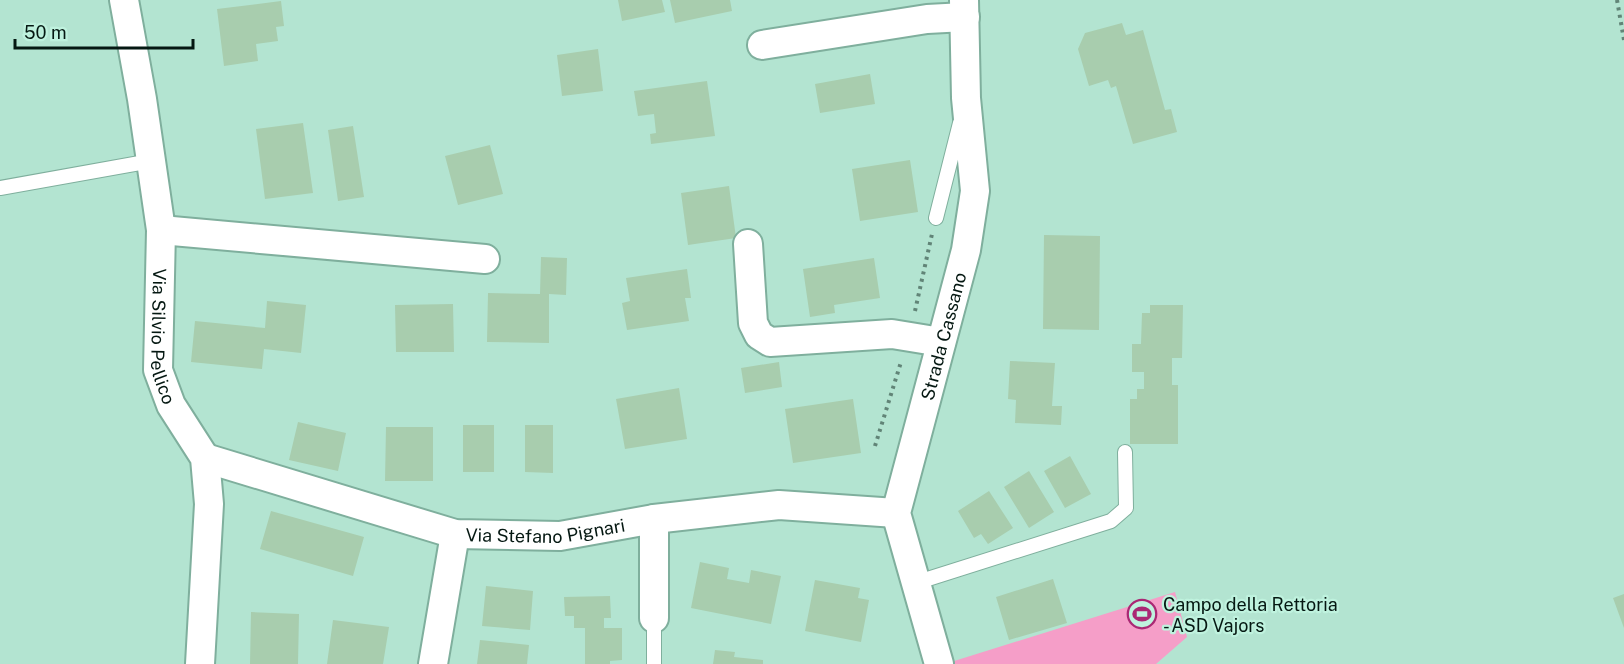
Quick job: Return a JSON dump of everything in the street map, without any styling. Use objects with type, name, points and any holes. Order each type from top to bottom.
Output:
[{"type":"street","name":"Via Silvio Pellico","points":[[124,0],[142,99],[161,230],[158,370],[171,405],[205,458],[209,504],[200,664]]},
{"type":"street","points":[[762,45],[927,19],[965,8]]},
{"type":"street","name":"Strada Cassano","points":[[939,664],[897,513],[966,250],[975,191],[966,98],[965,8]]},
{"type":"street","points":[[161,230],[485,259]]},
{"type":"street","points":[[748,244],[753,323],[759,335],[770,342],[892,334],[941,342]]},
{"type":"street","name":"Via Stefano Pignari","points":[[205,458],[455,534],[560,536],[654,519],[779,505],[897,513]]},
{"type":"street","points":[[654,519],[654,618]]},
{"type":"street","points":[[433,664],[455,534]]},
{"type":"lane","points":[[936,218],[966,98]]},
{"type":"lane","points":[[0,188],[151,161]]},
{"type":"lane","points":[[915,583],[1111,521],[1126,508],[1125,452]]},
{"type":"lane","points":[[654,618],[654,664]]},
{"type":"path","points":[[1617,0],[1624,40]]},
{"type":"shaded area","name":"Campo della Rettoria - ASD Vajors","points":[[1175,592],[1187,637],[1156,664],[952,664],[951,662]]},
{"type":"building","points":[[618,0],[662,0],[665,12],[622,21]]},
{"type":"building","points":[[670,0],[730,0],[732,11],[675,23]]},
{"type":"building","points":[[281,1],[284,26],[276,27],[278,41],[256,44],[258,61],[224,66],[217,9]]},
{"type":"building","points":[[1122,23],[1126,35],[1143,30],[1165,110],[1171,109],[1177,132],[1133,144],[1116,86],[1111,88],[1108,80],[1089,86],[1078,49],[1085,33]]},
{"type":"building","points":[[598,49],[603,91],[562,96],[557,55]]},
{"type":"building","points":[[870,74],[875,104],[820,113],[815,84]]},
{"type":"building","points":[[707,81],[715,136],[651,144],[650,134],[656,133],[654,114],[638,116],[634,91]]},
{"type":"building","points":[[303,123],[313,193],[265,199],[256,129]]},
{"type":"building","points":[[353,126],[364,197],[338,201],[328,130]]},
{"type":"building","points":[[490,145],[503,194],[458,205],[445,156]]},
{"type":"building","points":[[910,160],[918,212],[860,221],[852,169]]},
{"type":"building","points":[[729,186],[736,238],[688,245],[681,193]]},
{"type":"building","points":[[1044,235],[1100,236],[1099,330],[1043,329]]},
{"type":"building","points":[[541,257],[567,258],[566,295],[549,294],[549,343],[487,342],[488,293],[540,294]]},
{"type":"building","points":[[874,258],[880,298],[834,305],[835,313],[810,317],[803,269]]},
{"type":"building","points":[[687,269],[691,298],[685,298],[689,321],[627,330],[622,303],[630,301],[626,278]]},
{"type":"building","points":[[267,301],[306,305],[301,353],[264,349],[262,369],[191,362],[195,321],[265,328]]},
{"type":"building","points":[[453,304],[454,352],[396,352],[395,305]]},
{"type":"building","points":[[1150,305],[1183,305],[1182,358],[1172,358],[1172,385],[1178,385],[1178,444],[1130,444],[1130,399],[1137,399],[1137,389],[1144,389],[1144,372],[1132,372],[1132,344],[1141,344],[1142,313],[1150,313]]},
{"type":"building","points":[[1010,361],[1055,363],[1052,406],[1062,406],[1061,425],[1015,423],[1016,400],[1008,399]]},
{"type":"building","points":[[779,362],[782,387],[745,393],[741,368]]},
{"type":"building","points":[[679,388],[687,439],[625,449],[616,399]]},
{"type":"building","points":[[853,399],[861,453],[793,463],[785,409]]},
{"type":"building","points":[[298,422],[346,433],[338,471],[289,460]]},
{"type":"building","points":[[463,425],[494,425],[494,472],[463,472]]},
{"type":"building","points":[[525,425],[553,425],[553,473],[525,472]]},
{"type":"building","points":[[386,427],[433,427],[433,481],[385,481]]},
{"type":"building","points":[[1070,456],[1091,494],[1065,508],[1044,471]]},
{"type":"building","points":[[1029,471],[1054,512],[1029,528],[1004,487]]},
{"type":"building","points":[[989,491],[1013,528],[988,544],[981,534],[974,538],[958,511]]},
{"type":"building","points":[[271,511],[364,537],[353,576],[260,549]]},
{"type":"building","points":[[700,562],[729,568],[727,579],[749,583],[751,570],[781,576],[771,624],[691,608]]},
{"type":"building","points":[[1053,579],[1067,623],[1009,640],[996,597]]},
{"type":"building","points":[[815,580],[860,588],[858,598],[869,600],[861,642],[805,631]]},
{"type":"building","points":[[486,586],[533,591],[530,630],[482,626]]},
{"type":"building","points":[[1624,594],[1624,628],[1613,598]]},
{"type":"building","points":[[610,596],[611,618],[604,618],[604,628],[622,628],[622,660],[610,661],[610,664],[585,664],[585,628],[574,628],[574,616],[565,616],[564,597]]},
{"type":"building","points":[[251,612],[299,614],[298,664],[250,664]]},
{"type":"building","points":[[333,620],[389,627],[383,664],[327,664]]},
{"type":"building","points":[[480,640],[529,645],[527,664],[477,664]]},
{"type":"building","points":[[715,650],[735,652],[734,657],[763,660],[763,664],[713,664]]},
{"type":"place","name":"Campo della Rettoria - ASD Vajors","points":[[1142,614]]}]
